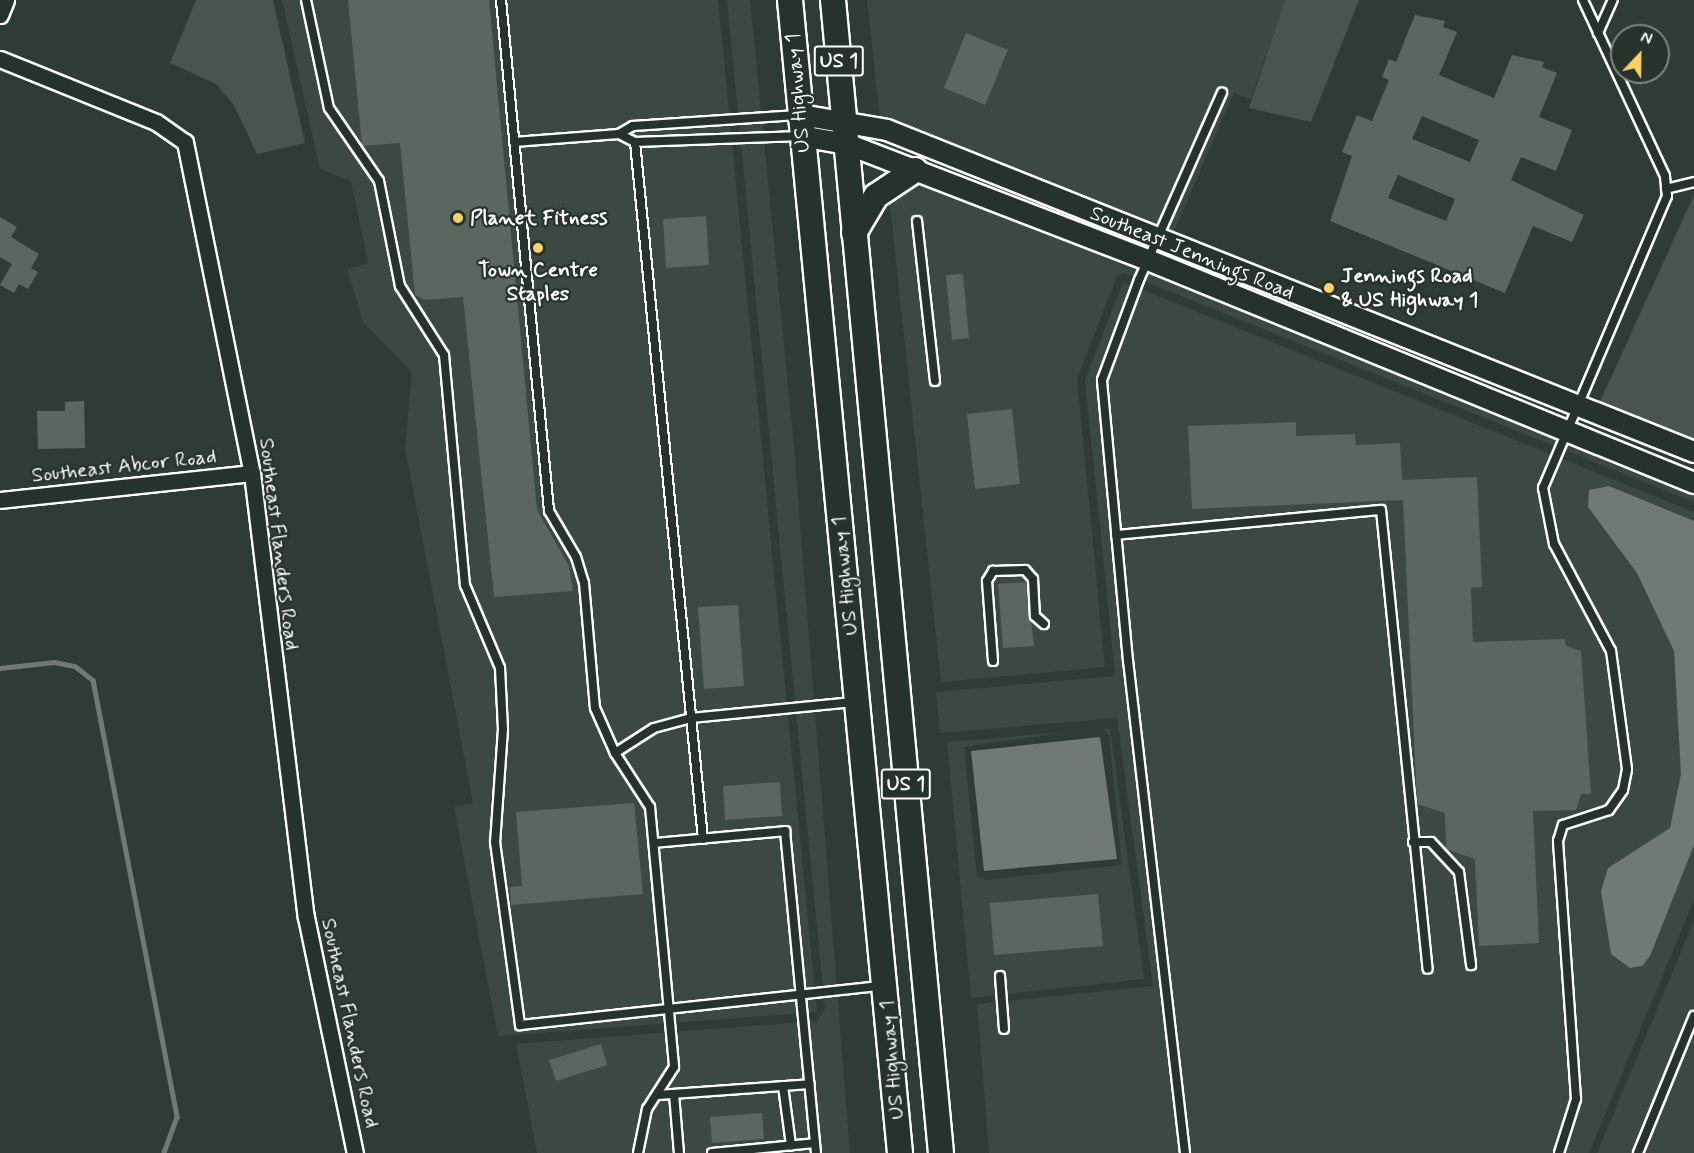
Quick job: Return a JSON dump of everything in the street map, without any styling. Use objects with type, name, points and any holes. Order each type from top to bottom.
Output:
[{"type":"main road","name":"US Highway 1","points":[[790,0],[900,1153]]},
{"type":"main road","name":"US Highway 1","points":[[833,0],[941,1153]]},
{"type":"main road","points":[[854,233],[876,196],[915,170]]},
{"type":"street","points":[[0,15],[6,0]]},
{"type":"street","name":"Southeast Flanders Road","points":[[0,58],[156,122],[184,142],[252,473],[306,917],[355,1153]]},
{"type":"street","name":"Southeast Jennings Road","points":[[801,126],[846,132],[887,130],[1694,452]]},
{"type":"street","name":"Southeast Jennings Road","points":[[846,132],[915,170],[1148,260],[1694,483]]},
{"type":"street","name":"Southeast Abcor Road","points":[[0,500],[252,473]]},
{"type":"lane","points":[[306,0],[329,108],[379,181],[400,286],[444,355],[465,585],[500,668],[503,729],[495,842],[520,1025],[670,1007],[885,986]]},
{"type":"lane","points":[[501,0],[549,511],[576,557],[584,583],[595,708],[615,753],[650,807],[674,1066],[639,1131],[638,1153]]},
{"type":"lane","points":[[1559,1153],[1576,1099],[1558,841],[1563,825],[1609,810],[1623,790],[1627,769],[1611,651],[1554,544],[1543,489],[1566,430],[1631,287],[1666,189],[1582,0]]},
{"type":"lane","points":[[1598,33],[1613,0]]},
{"type":"lane","points":[[1185,1153],[1116,536],[1102,380],[1157,238],[1222,93]]},
{"type":"lane","points":[[514,142],[619,134],[633,126],[801,126]]},
{"type":"lane","points":[[619,134],[635,142],[801,126]]},
{"type":"lane","points":[[635,142],[703,839]]},
{"type":"lane","points":[[1666,189],[1694,182]]},
{"type":"lane","points":[[917,221],[935,381]]},
{"type":"lane","points":[[1116,536],[1381,510],[1413,842],[1428,969]]},
{"type":"lane","points":[[993,661],[987,581],[993,571],[1025,570],[1033,579],[1035,616],[1044,624]]},
{"type":"lane","points":[[615,753],[654,728],[691,718],[857,702]]},
{"type":"lane","points":[[654,843],[785,831],[816,1153]]},
{"type":"lane","points":[[1413,842],[1431,842],[1459,873],[1471,965]]},
{"type":"lane","points":[[1000,976],[1004,1029]]},
{"type":"lane","points":[[1638,1153],[1694,1016]]},
{"type":"lane","points":[[657,1095],[810,1084]]},
{"type":"lane","points":[[783,1086],[791,1145]]},
{"type":"lane","points":[[674,1094],[679,1153]]},
{"type":"lane","points":[[712,1153],[815,1143]]},
{"type":"shaded area","points":[[196,0],[273,0],[305,143],[257,154],[234,105],[216,84],[170,63]]},
{"type":"shaded area","points":[[282,0],[718,0],[817,1012],[498,1036],[454,807],[473,803],[405,448],[412,372],[363,322],[347,269],[368,263],[351,181],[320,169]]},
{"type":"shaded area","points":[[727,0],[750,0],[793,435],[850,1153],[537,1153],[516,1044],[817,1021],[825,1010]]},
{"type":"shaded area","points":[[867,0],[1285,0],[1251,99],[1234,93],[1173,234],[880,119]]},
{"type":"shaded area","points":[[1285,0],[1359,0],[1311,122],[1249,108]]},
{"type":"shaded area","points":[[915,180],[1694,493],[1694,502],[1124,273],[1117,276],[1077,379],[1105,667],[941,682],[889,196]]},
{"type":"shaded area","points":[[1694,195],[1694,442],[1599,404]]},
{"type":"shaded area","points":[[1123,282],[1694,512],[1694,900],[1589,1153],[989,1153],[977,1004],[1153,986],[1117,718],[940,733],[936,692],[1115,676],[1085,380]]},
{"type":"shaded area","points":[[1609,486],[1694,521],[1694,845],[1650,956],[1642,966],[1630,968],[1611,954],[1601,891],[1608,868],[1670,828],[1681,774],[1674,651],[1637,573],[1588,507],[1589,490]]},
{"type":"shaded area","points":[[1110,728],[1144,979],[971,998],[947,742],[1068,732],[964,747],[977,876],[985,880],[1122,865],[1109,735],[1103,729]]},
{"type":"shaded area","points":[[1100,737],[1117,859],[984,871],[971,751]]},
{"type":"shaded area","points":[[1694,921],[1694,1153],[1597,1153]]},
{"type":"building","points":[[348,0],[489,0],[537,510],[569,566],[573,591],[494,597],[463,297],[425,300],[415,295],[400,143],[362,146]]},
{"type":"building","points":[[1415,15],[1445,21],[1443,27],[1457,32],[1439,75],[1494,98],[1512,55],[1544,62],[1542,67],[1557,73],[1539,117],[1572,130],[1556,171],[1521,157],[1511,180],[1584,215],[1572,242],[1533,226],[1505,293],[1330,221],[1352,156],[1342,152],[1357,115],[1372,121],[1389,80],[1382,77],[1389,59],[1396,62]],"holes":[[[1422,116],[1479,140],[1470,162],[1412,139]],[[1398,175],[1455,199],[1446,221],[1388,198]]]},
{"type":"building","points":[[966,33],[1008,50],[985,105],[944,88]]},
{"type":"building","points":[[706,216],[709,265],[666,268],[663,219]]},
{"type":"building","points":[[0,217],[17,227],[11,237],[39,254],[31,268],[38,272],[28,289],[19,284],[14,293],[0,285],[12,264],[0,257]]},
{"type":"building","points":[[963,274],[969,338],[952,340],[946,275]]},
{"type":"building","points":[[84,401],[85,448],[38,449],[37,411],[65,411],[65,402]]},
{"type":"building","points":[[1012,409],[1020,484],[975,489],[967,414]]},
{"type":"building","points":[[1296,422],[1296,436],[1355,434],[1356,445],[1400,443],[1402,480],[1477,477],[1482,587],[1471,588],[1473,642],[1565,639],[1566,646],[1581,651],[1591,794],[1581,794],[1576,810],[1533,811],[1539,943],[1479,946],[1475,859],[1446,849],[1445,813],[1417,804],[1403,500],[1192,509],[1188,426]]},
{"type":"building","points":[[1027,582],[1034,646],[1003,648],[998,584]]},
{"type":"building","points":[[738,605],[744,686],[704,689],[698,607]]},
{"type":"building","points":[[780,782],[782,816],[725,820],[723,786]]},
{"type":"building","points":[[634,803],[643,894],[511,905],[510,887],[522,886],[516,812]]},
{"type":"building","points":[[1098,894],[1103,946],[994,955],[990,903]]},
{"type":"building","points":[[601,1044],[607,1065],[556,1081],[549,1060]]},
{"type":"building","points":[[762,1113],[764,1139],[712,1143],[710,1117]]},
{"type":"waterway","points":[[0,668],[54,662],[75,666],[93,680],[177,1117],[164,1153]]},
{"type":"place","name":"Planet Fitness","points":[[458,218]]},
{"type":"place","name":"Town Centre Staples","points":[[538,248]]},
{"type":"place","name":"Jennings Road & US Highway 1","points":[[1329,288]]}]
